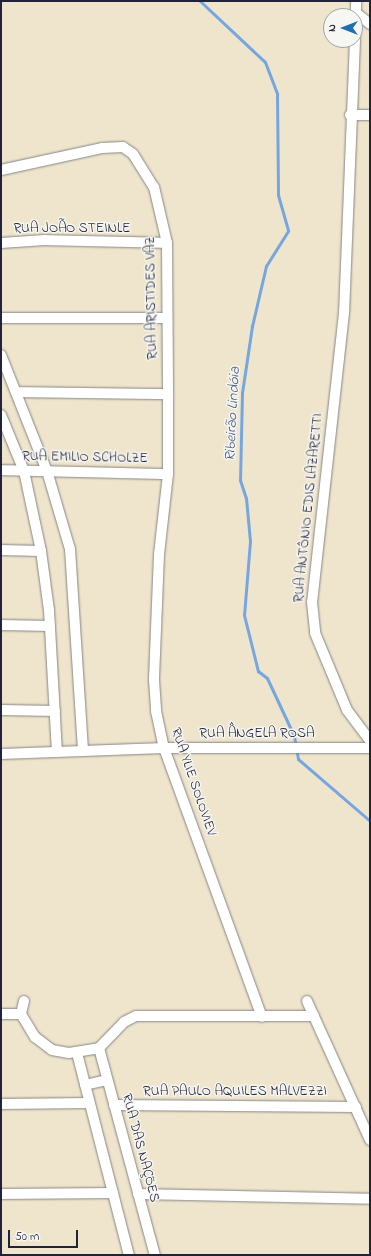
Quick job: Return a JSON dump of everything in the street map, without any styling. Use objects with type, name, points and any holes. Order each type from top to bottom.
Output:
[{"type":"street","name":"RUA ANTÔNIO EDIS LAZARETTI","points":[[354,48],[350,115],[344,312],[312,602],[315,634],[344,703],[370,741]]},
{"type":"street","points":[[350,115],[370,115]]},
{"type":"street","name":"RUA ARISTIDES VAZ","points":[[1,170],[102,148],[123,147],[133,154],[154,187],[167,243],[168,474]]},
{"type":"street","name":"RUA JOÃO STEINLE","points":[[1,243],[45,240],[167,243]]},
{"type":"street","points":[[1,318],[167,318]]},
{"type":"street","points":[[1,355],[47,470],[70,549],[83,751]]},
{"type":"street","points":[[16,392],[168,394]]},
{"type":"street","points":[[1,415],[24,470],[41,551],[50,626],[57,752]]},
{"type":"street","name":"RUA EMILIO SCHOLZE","points":[[1,470],[168,474]]},
{"type":"street","name":"RUA YLIE SOLOVIEV","points":[[168,474],[159,554],[154,680],[164,748],[262,1017]]},
{"type":"street","points":[[1,550],[41,551]]},
{"type":"street","points":[[1,625],[50,626]]},
{"type":"street","points":[[1,710],[55,711]]},
{"type":"street","name":"RUA ÂNGELA ROSA","points":[[1,754],[164,748],[370,748]]},
{"type":"street","points":[[24,1001],[21,1014],[35,1037],[48,1048],[77,1053],[99,1048],[128,1019],[136,1016],[314,1016]]},
{"type":"street","points":[[307,1001],[370,1140]]},
{"type":"street","points":[[1,1014],[21,1014]]},
{"type":"street","name":"RUA DAS NAÇÕES","points":[[99,1048],[106,1080],[155,1255]]},
{"type":"street","points":[[77,1053],[129,1255]]},
{"type":"street","points":[[85,1084],[106,1080]]},
{"type":"street","points":[[1,1104],[89,1103]]},
{"type":"street","name":"RUA PAULO AQUILES MALVEZZI","points":[[114,1105],[356,1107]]},
{"type":"street","points":[[1,1194],[113,1193]]},
{"type":"street","points":[[138,1194],[370,1199]]},
{"type":"waterway","name":"Ribeirão Lindóia","points":[[200,1],[265,62],[277,94],[278,195],[288,231],[266,266],[252,326],[242,393],[240,480],[246,498],[250,541],[244,615],[258,671],[267,678],[294,736],[298,759],[370,821]]}]
